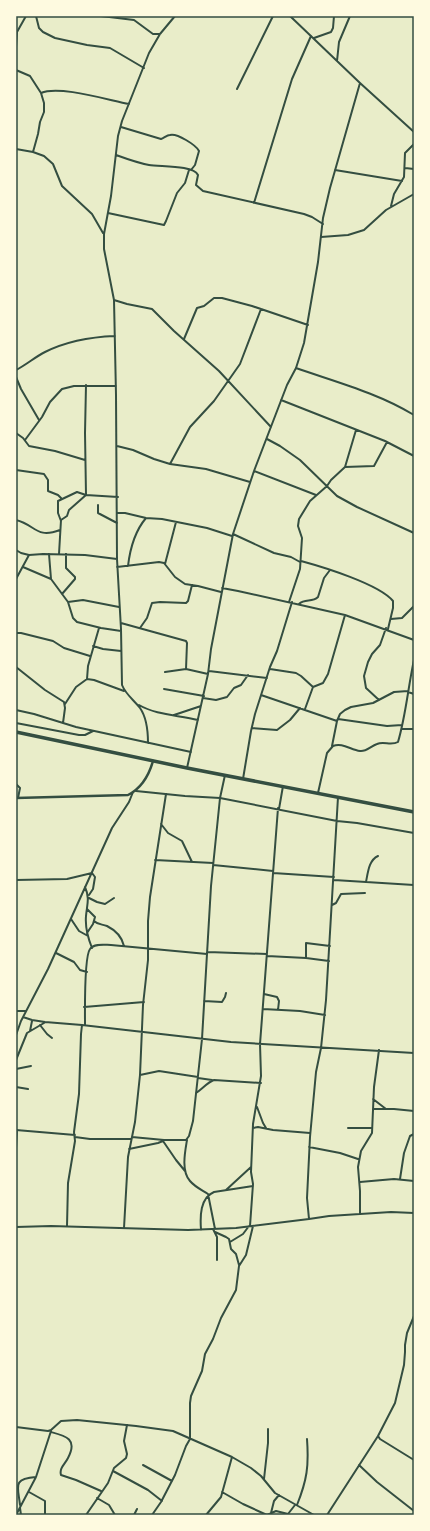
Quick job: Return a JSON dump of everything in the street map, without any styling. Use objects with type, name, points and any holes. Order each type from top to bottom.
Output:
[{"type":"highway","points":[[16,732],[187,768],[414,812]]},
{"type":"street","points":[[16,47],[17,32],[26,16]]},
{"type":"street","points":[[36,16],[39,28],[43,32],[55,38],[110,48],[144,68]]},
{"type":"street","points":[[102,16],[134,20],[153,34],[160,34]]},
{"type":"street","points":[[148,743],[148,732],[145,718],[141,710],[124,691],[122,686],[117,559],[118,497],[114,300],[104,249],[104,234],[121,127],[149,53],[160,34],[175,16]]},
{"type":"street","points":[[237,89],[273,16]]},
{"type":"street","points":[[290,16],[414,132]]},
{"type":"street","points":[[314,38],[331,32],[333,28],[334,16]]},
{"type":"street","points":[[337,61],[339,42],[350,16]]},
{"type":"street","points":[[254,203],[292,79],[311,36]]},
{"type":"street","points":[[16,70],[29,75],[41,93],[45,107],[33,152]]},
{"type":"street","points":[[187,768],[208,672],[221,592],[233,535],[266,439],[281,400],[296,368],[308,325],[322,237],[323,218],[360,83]]},
{"type":"street","points":[[41,93],[52,90],[129,104]]},
{"type":"street","points":[[108,213],[164,225],[178,191],[185,183],[190,170],[195,164],[199,151],[198,148],[190,142],[173,134],[161,139],[121,127]]},
{"type":"street","points":[[390,208],[394,194],[402,181],[405,168],[405,153],[414,144]]},
{"type":"street","points":[[16,149],[33,152],[44,156],[53,164],[62,186],[92,214],[104,234]]},
{"type":"street","points":[[116,155],[150,166],[190,170],[198,173],[196,184],[203,191],[304,214],[323,224]]},
{"type":"street","points":[[405,168],[414,169]]},
{"type":"street","points":[[335,170],[402,181]]},
{"type":"street","points":[[322,237],[348,235],[364,230],[374,219],[414,194]]},
{"type":"street","points":[[184,339],[197,308],[204,306],[214,298],[222,298],[261,309],[308,325]]},
{"type":"street","points":[[114,300],[152,309],[219,371],[271,427]]},
{"type":"street","points":[[170,464],[190,427],[214,401],[240,364],[261,309]]},
{"type":"street","points":[[16,370],[55,348],[80,339],[115,336]]},
{"type":"street","points":[[296,368],[383,398],[397,404],[414,415]]},
{"type":"street","points":[[16,377],[21,389],[39,420]]},
{"type":"street","points":[[25,440],[50,402],[62,389],[86,385],[116,386]]},
{"type":"street","points":[[61,521],[86,495],[86,385]]},
{"type":"street","points":[[281,400],[387,442],[414,456]]},
{"type":"street","points":[[243,779],[252,728],[261,695],[277,651],[300,569],[302,538],[298,522],[310,501],[327,486],[344,467],[356,430]]},
{"type":"street","points":[[16,433],[25,440],[29,446],[55,451],[85,460]]},
{"type":"street","points":[[266,439],[280,446],[310,468],[334,494],[414,533]]},
{"type":"street","points":[[344,467],[367,468],[374,466],[387,442]]},
{"type":"street","points":[[117,446],[133,450],[170,464],[206,469],[250,482]]},
{"type":"street","points":[[16,470],[44,474],[48,480],[48,492],[58,495],[61,499]]},
{"type":"street","points":[[254,471],[317,495]]},
{"type":"street","points":[[59,554],[61,521],[57,509],[58,501],[77,492],[86,495],[118,497]]},
{"type":"street","points":[[98,505],[98,513],[117,523]]},
{"type":"street","points":[[117,513],[162,519],[233,535],[274,553],[291,557],[301,562],[330,570],[364,583],[389,596],[393,601],[391,619],[380,645],[372,654],[364,676],[366,688],[379,700]]},
{"type":"street","points":[[128,566],[129,555],[137,532],[140,525],[146,518]]},
{"type":"street","points":[[16,520],[23,521],[45,534],[60,530]]},
{"type":"street","points":[[165,564],[176,522]]},
{"type":"street","points":[[16,550],[29,555],[92,555],[102,558],[117,559]]},
{"type":"street","points":[[49,554],[51,580]]},
{"type":"street","points":[[62,594],[75,579],[75,577],[66,568],[66,554]]},
{"type":"street","points":[[16,579],[29,555]]},
{"type":"street","points":[[118,567],[159,562],[165,564],[180,582],[221,592]]},
{"type":"street","points":[[23,567],[51,580],[68,602],[73,618],[77,622],[99,628],[121,631]]},
{"type":"street","points":[[299,604],[303,600],[313,600],[318,597],[324,578],[330,570]]},
{"type":"street","points":[[140,628],[147,618],[152,603],[186,603],[188,601],[192,585]]},
{"type":"street","points":[[222,588],[345,615],[414,640]]},
{"type":"street","points":[[68,602],[83,600],[119,607]]},
{"type":"street","points":[[391,619],[402,618],[414,606]]},
{"type":"street","points":[[305,710],[313,687],[323,683],[328,674],[345,615]]},
{"type":"street","points":[[120,624],[186,641],[186,669]]},
{"type":"street","points":[[88,679],[90,656],[99,628]]},
{"type":"street","points":[[16,633],[53,641],[64,648],[90,656]]},
{"type":"street","points":[[93,646],[121,651]]},
{"type":"street","points":[[331,747],[336,744],[364,751],[377,744],[396,744],[398,742],[403,725],[414,660]]},
{"type":"street","points":[[16,667],[66,704]]},
{"type":"street","points":[[165,672],[186,669],[267,678]]},
{"type":"street","points":[[270,669],[296,673],[313,687]]},
{"type":"street","points":[[164,689],[216,700],[228,697],[234,688],[241,685],[248,675]]},
{"type":"street","points":[[63,723],[66,704],[76,688],[88,679],[124,691]]},
{"type":"street","points":[[318,793],[327,753],[331,747],[337,720],[345,710],[351,707],[366,705],[394,692],[408,691],[414,694]]},
{"type":"street","points":[[261,695],[337,720],[387,726],[403,725]]},
{"type":"street","points":[[136,704],[152,712],[198,720]]},
{"type":"street","points":[[173,715],[201,706]]},
{"type":"street","points":[[252,728],[277,730],[290,720],[300,708]]},
{"type":"street","points":[[16,711],[93,731],[191,752]]},
{"type":"street","points":[[16,723],[79,735],[85,735],[93,731]]},
{"type":"street","points":[[402,729],[414,729]]},
{"type":"street","points":[[16,784],[20,788],[17,798],[128,795],[136,790],[147,778],[153,761]]},
{"type":"street","points":[[217,1260],[218,1244],[208,1194],[188,1180],[185,1151],[193,1121],[198,1077],[202,1039],[213,864],[220,798],[225,775]]},
{"type":"street","points":[[152,1515],[162,1501],[172,1481],[190,1439],[191,1396],[202,1371],[205,1354],[213,1340],[221,1318],[236,1290],[240,1266],[248,1249],[251,1226],[251,1167],[253,1128],[261,1083],[260,1044],[278,809],[283,786]]},
{"type":"street","points":[[136,790],[220,798],[337,821],[357,822],[414,833]]},
{"type":"street","points":[[16,1035],[23,1017],[56,953],[112,828],[129,802],[133,792]]},
{"type":"street","points":[[124,1228],[129,1149],[140,1075],[148,960],[147,948],[150,903],[166,794]]},
{"type":"street","points":[[309,1219],[309,1147],[316,1072],[325,1015],[338,797]]},
{"type":"street","points":[[161,824],[168,833],[182,842],[192,862]]},
{"type":"street","points":[[366,882],[371,864],[375,857],[378,856]]},
{"type":"street","points":[[156,860],[213,864],[273,872],[414,886]]},
{"type":"street","points":[[16,880],[67,879],[92,873]]},
{"type":"street","points":[[92,873],[95,877],[95,882],[89,897],[86,917],[87,934],[92,948]]},
{"type":"street","points":[[85,887],[89,897],[97,902],[105,904],[114,898]]},
{"type":"street","points":[[332,905],[336,903],[341,894],[365,893]]},
{"type":"street","points":[[87,909],[94,915],[94,921],[87,934]]},
{"type":"street","points":[[70,920],[79,931],[87,934]]},
{"type":"street","points":[[94,921],[117,933],[124,946]]},
{"type":"street","points":[[306,958],[306,943],[330,946]]},
{"type":"street","points":[[67,1226],[68,1183],[76,1141],[75,1136],[84,1025],[84,1007],[90,950],[98,945],[124,946],[207,953],[306,958],[329,962]]},
{"type":"street","points":[[56,953],[74,962],[80,970],[87,972]]},
{"type":"street","points":[[204,1001],[222,1002],[226,994]]},
{"type":"street","points":[[264,994],[277,997],[279,1001],[278,1010]]},
{"type":"street","points":[[84,1007],[144,1002]]},
{"type":"street","points":[[263,1009],[300,1011],[325,1015]]},
{"type":"street","points":[[16,1011],[26,1011]]},
{"type":"street","points":[[23,1017],[45,1022],[84,1025],[202,1039],[414,1053]]},
{"type":"street","points":[[30,1031],[32,1020]]},
{"type":"street","points":[[16,1060],[24,1038],[30,1031],[45,1022]]},
{"type":"street","points":[[40,1024],[52,1038]]},
{"type":"street","points":[[360,1214],[360,1182],[358,1167],[361,1151],[372,1133],[373,1099],[379,1050]]},
{"type":"street","points":[[16,1069],[31,1066]]},
{"type":"street","points":[[140,1075],[159,1071],[213,1080],[235,1080],[261,1083]]},
{"type":"street","points":[[196,1093],[213,1080]]},
{"type":"street","points":[[16,1087],[28,1089]]},
{"type":"street","points":[[373,1099],[386,1109]]},
{"type":"street","points":[[256,1106],[266,1128]]},
{"type":"street","points":[[373,1109],[414,1111]]},
{"type":"street","points":[[253,1128],[310,1133]]},
{"type":"street","points":[[348,1128],[372,1128]]},
{"type":"street","points":[[16,1148],[16,1130],[90,1139],[131,1138],[186,1140],[188,1138]]},
{"type":"street","points":[[400,1179],[406,1145],[410,1136],[414,1134]]},
{"type":"street","points":[[129,1149],[158,1143],[164,1140]]},
{"type":"street","points":[[164,1140],[176,1160],[186,1171]]},
{"type":"street","points":[[309,1147],[340,1153],[359,1159]]},
{"type":"street","points":[[226,1190],[251,1167]]},
{"type":"street","points":[[360,1182],[400,1179],[414,1181]]},
{"type":"street","points":[[201,1230],[200,1219],[205,1199],[208,1194],[252,1186]]},
{"type":"street","points":[[16,1227],[67,1226],[214,1230],[328,1216],[414,1213]]},
{"type":"street","points":[[230,1242],[243,1234],[251,1226]]},
{"type":"street","points":[[214,1230],[226,1236],[230,1242],[231,1249],[236,1254],[240,1266]]},
{"type":"street","points":[[327,1515],[378,1436],[395,1403],[401,1380],[406,1339],[414,1316]]},
{"type":"street","points":[[16,1515],[36,1477],[51,1431],[57,1423],[67,1420],[77,1420],[168,1430],[232,1457],[251,1468],[261,1476],[275,1493],[314,1515]]},
{"type":"street","points":[[86,1515],[101,1491],[108,1483],[116,1466],[126,1458],[127,1454],[124,1441],[127,1425]]},
{"type":"street","points":[[16,1427],[51,1431],[69,1439],[71,1442],[68,1458],[60,1472],[62,1475],[101,1491]]},
{"type":"street","points":[[264,1480],[268,1428]]},
{"type":"street","points":[[378,1436],[380,1439],[414,1460]]},
{"type":"street","points":[[222,1492],[265,1514],[271,1514],[279,1511],[288,1514],[296,1505],[306,1482],[308,1473],[307,1439]]},
{"type":"street","points":[[206,1515],[216,1505],[222,1492],[232,1457]]},
{"type":"street","points":[[143,1465],[172,1481]]},
{"type":"street","points":[[359,1465],[377,1482],[414,1512]]},
{"type":"street","points":[[113,1472],[148,1490],[162,1501]]},
{"type":"street","points":[[21,1515],[18,1489],[19,1482],[23,1479],[36,1477]]},
{"type":"street","points":[[28,1491],[44,1499],[45,1515]]},
{"type":"street","points":[[271,1514],[274,1501],[279,1495]]},
{"type":"street","points":[[97,1498],[109,1505],[114,1515]]},
{"type":"street","points":[[134,1515],[136,1509]]}]
